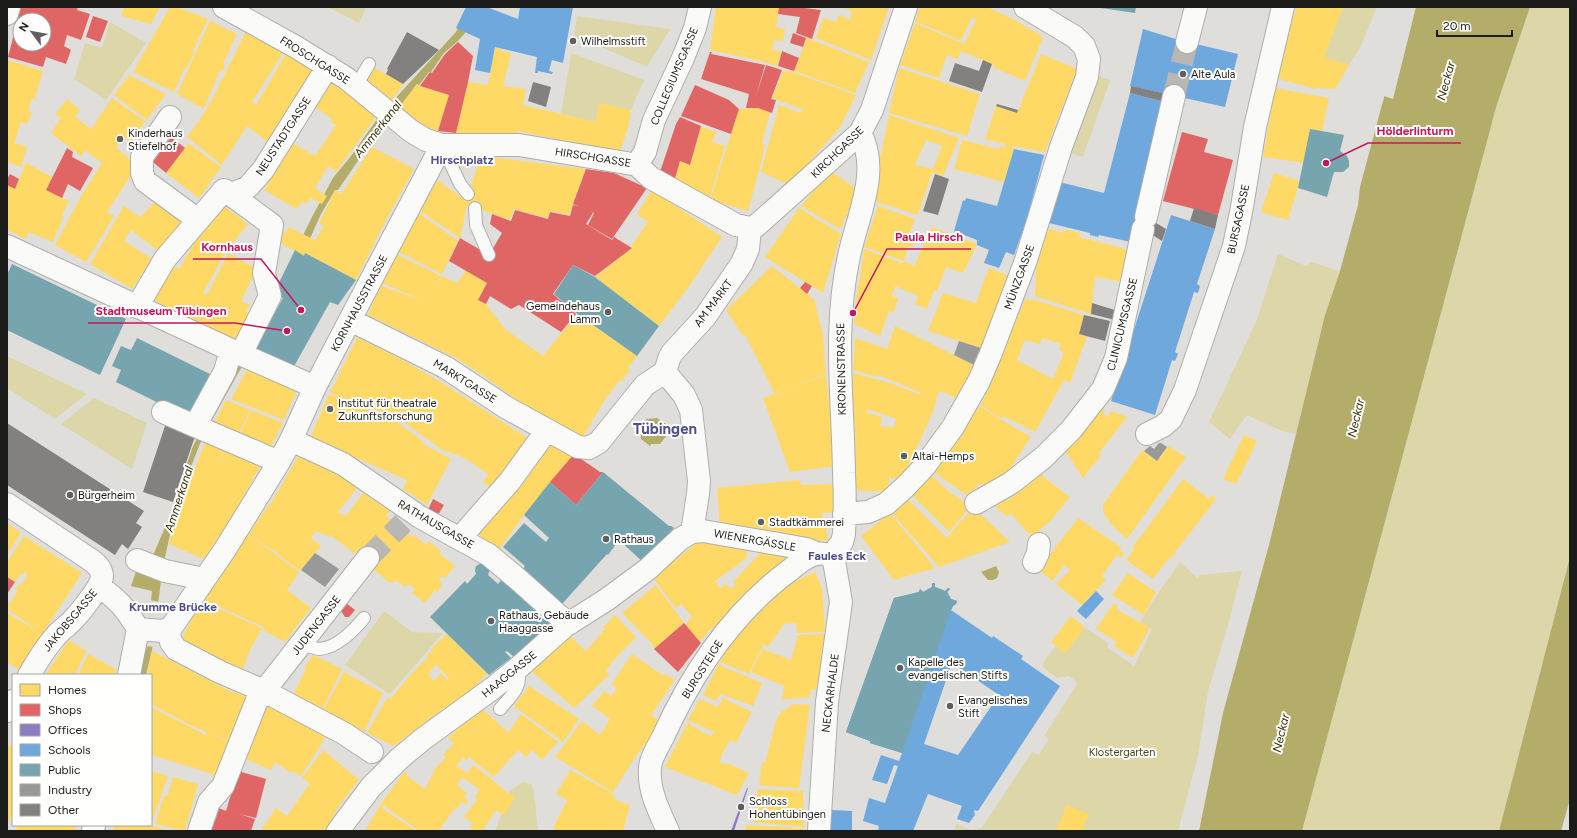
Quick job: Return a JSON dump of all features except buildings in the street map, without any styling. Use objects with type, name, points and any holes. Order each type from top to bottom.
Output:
[{"type":"street","points":[[7,14],[9,7]]},
{"type":"street","name":"FROSCHGASSE","points":[[224,7],[328,66],[356,86],[411,131],[426,140],[442,145]]},
{"type":"street","name":"COLLEGIUMSGASSE","points":[[634,163],[640,161],[645,152],[654,120],[683,58],[695,28],[700,7]]},
{"type":"street","name":"KIRCHGASSE","points":[[750,228],[762,222],[860,133],[872,110],[906,7]]},
{"type":"street","points":[[1187,42],[1196,7]]},
{"type":"street","name":"BURSAGASSE","points":[[1147,434],[1164,426],[1171,419],[1185,390],[1234,246],[1255,127],[1283,7]]},
{"type":"street","name":"MÜNZGASSE","points":[[844,514],[868,512],[886,504],[906,487],[924,467],[953,427],[969,399],[991,352],[1011,300],[1039,220],[1061,146],[1089,69],[1089,60],[1080,42],[1069,32],[1027,8]]},
{"type":"street","name":"NEUSTADTGASSE","points":[[137,307],[165,259],[224,190],[230,194],[248,187],[263,170],[328,66]]},
{"type":"street","name":"CLINICUMSGASSE","points":[[976,503],[1011,483],[1044,457],[1071,430],[1103,389],[1116,358],[1174,96]]},
{"type":"street","points":[[170,117],[142,157],[142,173],[145,181],[198,220]]},
{"type":"street","name":"KRONENSTRASSE","points":[[824,555],[844,538],[844,473],[839,367],[839,325],[849,256],[865,193],[868,172],[868,153],[860,133]]},
{"type":"street","name":"HIRSCHGASSE","points":[[442,145],[519,145],[634,163],[646,174],[662,184],[736,225],[750,228]]},
{"type":"street","name":"KORNHAUSSTRASSE","points":[[168,630],[174,625],[224,551],[279,462],[291,440],[315,387],[442,145]]},
{"type":"street","points":[[201,429],[225,371],[242,355],[270,296],[264,273],[272,225],[230,194]]},
{"type":"street","name":"AM MARKT","points":[[665,372],[668,359],[672,353],[705,316],[742,263],[748,249],[750,228]]},
{"type":"street","points":[[7,246],[137,307],[315,387]]},
{"type":"street","name":"MARKTGASSE","points":[[350,320],[445,367],[507,408],[578,447],[589,448],[600,442],[646,385],[665,372]]},
{"type":"street","points":[[665,372],[684,395],[691,410],[699,481],[692,532]]},
{"type":"street","points":[[163,412],[279,462]]},
{"type":"street","points":[[460,538],[510,481],[547,430]]},
{"type":"street","name":"RATHAUSGASSE","points":[[291,440],[343,464],[407,517],[460,538],[479,549],[500,563],[570,624]]},
{"type":"street","points":[[7,504],[96,563],[101,572],[102,579],[99,586],[121,603],[138,629],[129,674]]},
{"type":"street","name":"WIENERGÄSSLE","points":[[692,532],[702,531],[807,549],[824,555]]},
{"type":"street","name":"HAAGGASSE","points":[[338,831],[364,795],[400,758],[518,668],[570,624],[648,569],[680,538],[692,532]]},
{"type":"street","name":"BURGSTEIGE","points":[[668,831],[651,790],[650,766],[673,716],[720,639],[745,609],[785,573],[807,558],[824,555]]},
{"type":"street","name":"NECKARHALDE","points":[[819,831],[827,702],[841,602],[835,566],[824,555]]},
{"type":"street","name":"JUDENGASSE","points":[[199,831],[209,802],[223,786],[254,707],[264,691],[368,558]]},
{"type":"street","points":[[150,565],[204,579]]},
{"type":"street","name":"JAKOBSGASSE","points":[[30,674],[49,644],[76,617],[99,586]]},
{"type":"street","points":[[138,629],[168,630],[171,642],[176,649],[220,672],[264,691],[351,737],[372,752]]},
{"type":"lane","points":[[356,86],[369,64]]},
{"type":"lane","points":[[442,145],[460,184],[468,194]]},
{"type":"lane","points":[[475,208],[476,225],[489,255]]},
{"type":"lane","points":[[301,644],[319,649],[335,644],[355,629],[364,618]]},
{"type":"lane","points":[[500,709],[517,689],[521,677],[518,668]]},
{"type":"green space","points":[[327,7],[366,7],[359,23]]},
{"type":"green space","points":[[1343,7],[1377,7],[1360,48],[1349,65],[1324,57]]},
{"type":"green space","points":[[1530,7],[1570,7],[1570,557],[1499,831],[1302,831],[1497,104]]},
{"type":"green space","points":[[577,16],[670,29],[647,67],[574,35]]},
{"type":"green space","points":[[110,22],[146,43],[106,100],[74,79],[85,43],[102,48]]},
{"type":"green space","points":[[571,53],[644,80],[631,110],[599,103],[596,122],[561,114]]},
{"type":"green space","points":[[1098,76],[1110,80],[1083,157],[1071,153]]},
{"type":"green space","points":[[1278,254],[1306,266],[1311,262],[1340,271],[1325,315],[1296,434],[1282,431],[1247,415],[1230,439],[1209,422],[1256,322]]},
{"type":"green space","points":[[7,356],[87,394],[55,419],[7,388]]},
{"type":"green space","points":[[94,398],[147,423],[132,469],[61,424]]},
{"type":"green space","name":"Klostergarten","points":[[1180,562],[1197,578],[1200,575],[1242,571],[1226,632],[1208,691],[1198,756],[1178,831],[954,831],[956,824],[971,830],[982,828],[1032,752],[1039,755],[1049,739],[1044,736],[1078,683],[1069,676],[1057,678],[1043,667],[1043,662],[1056,646],[1065,653],[1085,628],[1109,643],[1107,647],[1134,666],[1152,629],[1140,622]]},
{"type":"green space","points":[[384,611],[412,632],[443,633],[390,694],[345,665]]},
{"type":"green space","points":[[522,782],[531,784],[534,792],[538,831],[495,831],[510,791]]},
{"type":"water","name":"Ammerkanal","points":[[468,7],[476,7],[465,33],[444,53],[431,72],[429,72],[419,85],[417,84],[399,108],[386,120],[338,190],[335,190],[240,370],[203,436],[187,477],[173,521],[163,566],[152,650],[146,674],[140,674],[145,651],[152,591],[131,586],[138,566],[151,560],[169,518],[193,446],[277,288],[333,178],[351,156],[380,115],[456,32]]},
{"type":"water","name":"Neckar","points":[[1408,7],[1530,7],[1497,104],[1302,831],[1199,831],[1223,713],[1269,545],[1325,315],[1340,271],[1358,205],[1360,187]]},
{"type":"water","points":[[657,418],[666,424],[667,435],[660,444],[651,444],[650,446],[641,439],[640,428],[646,419]]},
{"type":"water","points":[[1570,557],[1570,799],[1561,831],[1499,831]]},
{"type":"water","points":[[996,566],[999,572],[997,578],[993,580],[988,580],[981,572]]},
{"type":"pier","points":[[1406,7],[1416,7],[1393,99],[1384,96],[1383,102],[1381,102]]},
{"type":"pier","points":[[149,600],[161,602],[155,647],[143,646]]},
{"type":"tunnel","points":[[1174,96],[1187,42]]},
{"type":"tunnel","points":[[368,558],[403,523]]},
{"type":"place","name":"Wilhelmsstift","points":[[573,41]]},
{"type":"place","name":"Alte Aula","points":[[1183,74]]},
{"type":"place","name":"Kinderhaus Stiefelhof","points":[[120,139]]},
{"type":"place","name":"Hölderlinturm","points":[[1326,163]]},
{"type":"place","name":"Kornhaus","points":[[301,310]]},
{"type":"place","name":"Gemeindehaus Lamm","points":[[608,312]]},
{"type":"place","name":"Paula Hirsch","points":[[853,313]]},
{"type":"place","name":"Stadtmuseum Tübingen","points":[[287,331]]},
{"type":"place","name":"Institut für theatrale Zukunftsforschung","points":[[330,409]]},
{"type":"place","name":"Altai-Hemps","points":[[904,456]]},
{"type":"place","name":"Bürgerheim","points":[[70,495]]},
{"type":"place","name":"Stadtkämmerei","points":[[761,522]]},
{"type":"place","name":"Rathaus","points":[[606,539]]},
{"type":"place","name":"Rathaus, Gebäude Haaggasse","points":[[491,621]]},
{"type":"place","name":"Kapelle des evangelischen Stifts","points":[[900,668]]},
{"type":"place","name":"Evangelisches Stift","points":[[950,706]]},
{"type":"place","name":"Schloss Hohentübingen","points":[[741,807]]},
{"type":"district","name":"Hirschplatz","points":[[462,160]]},
{"type":"district","name":"Tübingen","points":[[665,429]]},
{"type":"district","name":"Faules Eck","points":[[837,556]]},
{"type":"district","name":"Krumme Brücke","points":[[173,607]]}]
